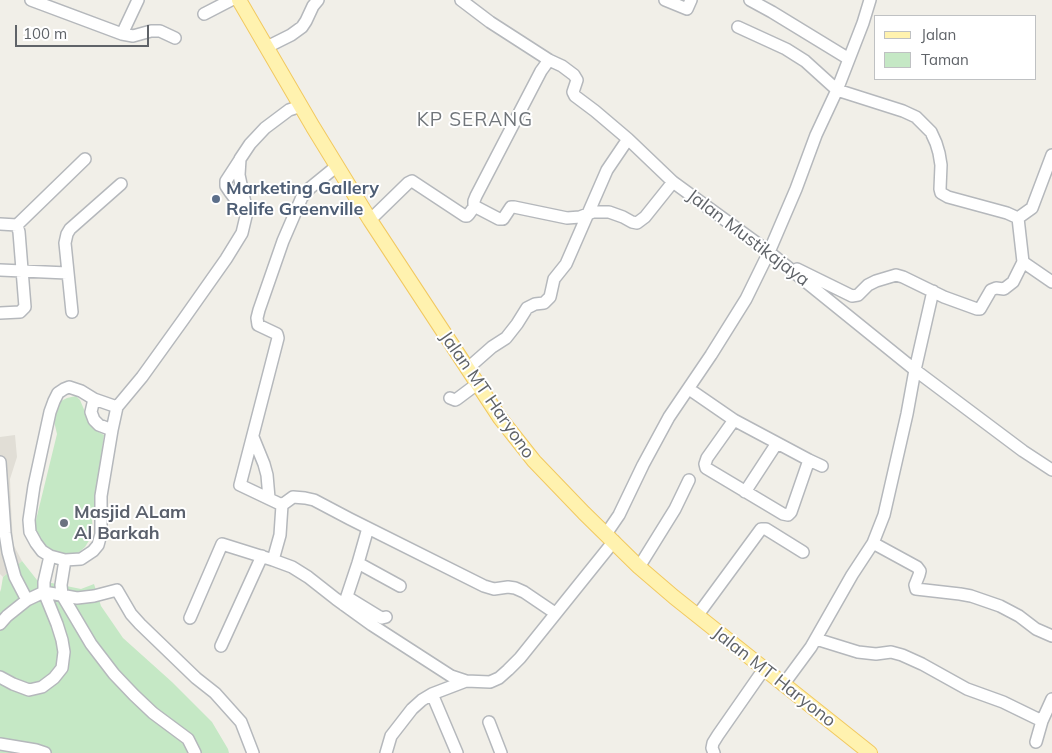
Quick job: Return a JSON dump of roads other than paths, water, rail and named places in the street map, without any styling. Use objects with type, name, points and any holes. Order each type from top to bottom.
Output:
[{"type":"main road","name":"Jalan MT Haryono","points":[[239,0],[370,220],[500,418],[534,461],[639,567],[696,616],[870,753]]},
{"type":"street","points":[[31,0],[122,34],[133,36],[160,30],[176,38]]},
{"type":"street","points":[[122,34],[138,0]]},
{"type":"street","points":[[204,14],[231,0]]},
{"type":"street","points":[[267,47],[302,27],[318,0]]},
{"type":"street","name":"Jalan Mustikajaya","points":[[461,0],[490,22],[574,75],[577,80],[573,92],[575,96],[595,110],[673,182],[782,262],[915,370],[1023,451],[1052,470]]},
{"type":"street","points":[[665,0],[687,9],[692,0]]},
{"type":"street","points":[[750,0],[849,59]]},
{"type":"street","points":[[190,618],[222,544],[292,567],[345,601],[451,676],[466,681],[490,682],[499,678],[520,658],[610,538],[642,465],[669,417],[746,299],[796,189],[816,135],[837,90],[870,0]]},
{"type":"street","points":[[738,27],[771,42],[805,61],[837,90],[916,117],[931,132],[939,153],[941,193],[948,197],[1018,218]]},
{"type":"street","points":[[370,220],[412,181],[467,216],[474,207],[476,196],[541,71],[549,60]]},
{"type":"street","points":[[64,566],[81,559],[98,545],[101,496],[117,407],[142,377],[226,259],[242,233],[247,212],[238,175],[240,160],[250,144],[266,128],[289,110],[301,106]]},
{"type":"street","points":[[467,369],[492,347],[506,338],[528,308],[544,303],[550,297],[554,279],[566,264],[607,170],[628,139]]},
{"type":"street","points":[[1018,218],[1032,208],[1052,155]]},
{"type":"street","points":[[0,224],[17,225],[85,159]]},
{"type":"street","points":[[282,505],[240,485],[278,338],[276,334],[258,325],[258,310],[283,241],[302,197],[337,166]]},
{"type":"street","points":[[474,207],[503,219],[511,207],[514,207],[567,218],[580,217],[593,212],[609,212],[637,223],[645,217],[673,182]]},
{"type":"street","points":[[72,312],[65,243],[67,234],[70,229],[120,184]]},
{"type":"street","points":[[782,262],[852,296],[858,294],[868,285],[896,276],[904,277],[977,310],[980,309],[991,290],[996,288],[1004,289],[1013,282],[1023,262],[1018,218]]},
{"type":"street","points":[[0,313],[20,312],[25,307],[17,225]]},
{"type":"street","points":[[1023,262],[1052,282]]},
{"type":"street","points":[[0,270],[67,273]]},
{"type":"street","points":[[783,685],[816,639],[852,575],[873,543],[884,515],[933,291]]},
{"type":"street","points":[[450,398],[457,399],[477,384]]},
{"type":"street","points":[[64,566],[42,551],[30,532],[29,520],[32,492],[50,412],[58,393],[69,387],[81,390],[94,399],[117,407]]},
{"type":"street","points":[[689,388],[734,420],[822,466]]},
{"type":"street","points":[[94,399],[91,412],[94,420],[99,425],[112,430]]},
{"type":"street","points":[[734,420],[707,458],[706,468],[783,514],[788,515],[791,512],[809,460]]},
{"type":"street","points":[[253,437],[267,475],[269,498]]},
{"type":"street","points":[[745,492],[777,443]]},
{"type":"street","points":[[0,462],[8,552],[15,578],[27,600]]},
{"type":"street","points":[[639,567],[675,509],[689,480]]},
{"type":"street","points":[[282,505],[293,497],[314,500],[484,586],[494,588],[508,587],[524,592],[555,613]]},
{"type":"street","points":[[221,646],[280,535],[282,505]]},
{"type":"street","points":[[345,601],[368,528]]},
{"type":"street","points":[[696,616],[761,529],[766,529],[803,552]]},
{"type":"street","points":[[873,543],[917,567],[920,575],[915,585],[916,589],[960,594],[1000,606],[1052,636]]},
{"type":"street","points":[[0,677],[29,690],[42,687],[54,678],[62,668],[64,652],[62,640],[44,587],[50,556]]},
{"type":"street","points":[[358,564],[400,586]]},
{"type":"street","points":[[64,566],[62,590],[91,644],[114,674],[153,713],[188,739],[195,753]]},
{"type":"street","points":[[0,624],[7,616],[44,587],[62,590],[77,598],[117,590],[131,614],[196,678],[215,693],[241,722],[253,753]]},
{"type":"street","points":[[345,601],[382,618],[386,617]]},
{"type":"street","points":[[816,639],[858,652],[876,654],[892,652],[902,654],[967,689],[1003,702],[1042,721]]},
{"type":"street","points":[[714,753],[713,743],[764,669]]},
{"type":"street","points":[[386,753],[391,736],[412,709],[422,700],[432,694],[466,681]]},
{"type":"street","points":[[432,694],[457,753]]},
{"type":"street","points":[[1036,742],[1042,721],[1052,699]]},
{"type":"street","points":[[489,722],[501,753]]},
{"type":"street","points":[[0,744],[45,753]]},
{"type":"place","name":"Marketing Gallery Relife Greenville","points":[[216,199]]},
{"type":"place","name":"Masjid ALam Al Barkah","points":[[64,523]]},
{"type":"district","name":"KP SERANG","points":[[475,120]]}]
